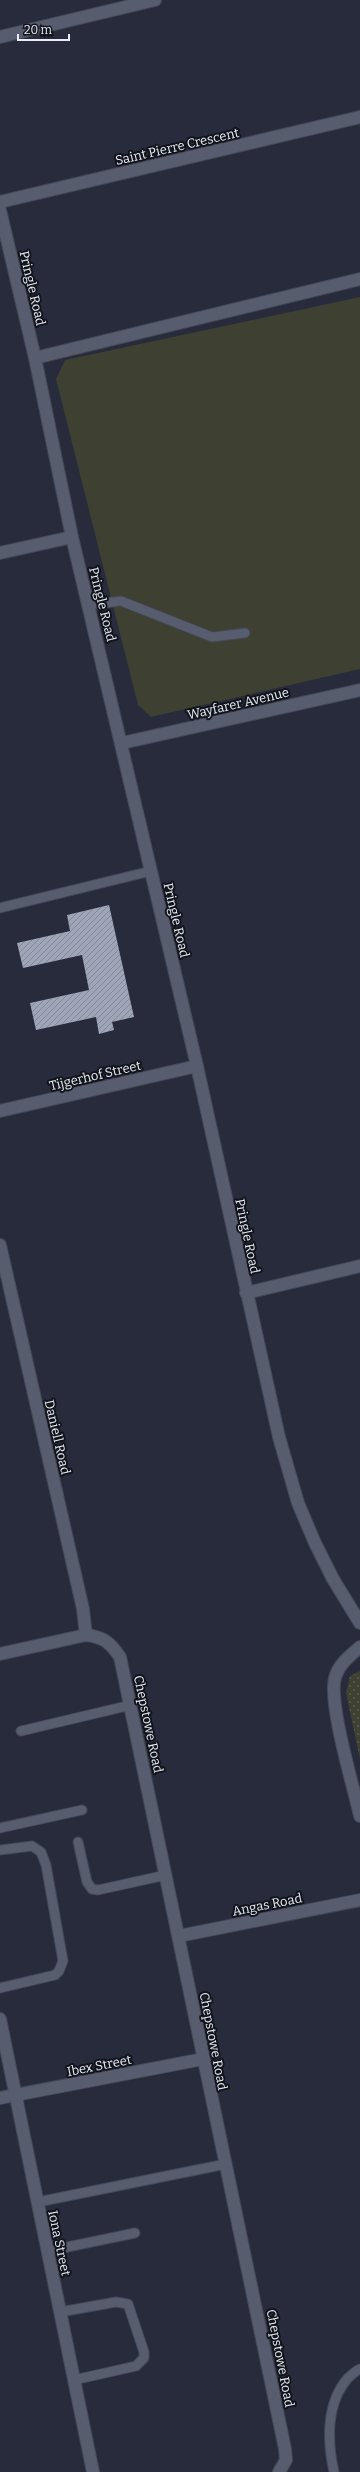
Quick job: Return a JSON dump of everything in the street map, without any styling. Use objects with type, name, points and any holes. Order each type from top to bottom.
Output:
[{"type":"street","points":[[0,37],[154,0]]},
{"type":"street","name":"Saint Pierre Crescent","points":[[0,202],[360,117]]},
{"type":"street","name":"Pringle Road","points":[[0,210],[35,358],[72,537],[122,743],[197,1066],[279,1437],[298,1503],[333,1579],[360,1623]]},
{"type":"street","points":[[35,358],[360,279]]},
{"type":"street","points":[[0,553],[72,537]]},
{"type":"street","name":"Wayfarer Avenue","points":[[122,743],[360,690]]},
{"type":"street","name":"Tijgerhof Street","points":[[0,1111],[197,1066]]},
{"type":"street","name":"Daniell Road","points":[[0,1245],[81,1602],[86,1635]]},
{"type":"street","points":[[246,1293],[360,1266]]},
{"type":"street","points":[[0,1654],[86,1635]]},
{"type":"street","name":"Chepstowe Road","points":[[86,1635],[101,1637],[111,1644],[120,1657],[285,2449],[286,2460],[279,2472]]},
{"type":"street","points":[[360,1647],[341,1665],[333,1683],[337,1715],[360,1816]]},
{"type":"street","name":"Angas Road","points":[[179,1936],[360,1900]]},
{"type":"street","name":"Iona Street","points":[[0,2019],[92,2472]]},
{"type":"street","name":"Ibex Street","points":[[0,2098],[203,2059]]},
{"type":"lane","points":[[88,605],[121,601],[212,637],[245,633]]},
{"type":"lane","points":[[0,908],[151,871]]},
{"type":"lane","points":[[21,1731],[131,1705]]},
{"type":"lane","points":[[0,1828],[82,1810]]},
{"type":"lane","points":[[78,1842],[87,1882],[92,1889],[98,1890],[166,1875]]},
{"type":"lane","points":[[0,1850],[32,1846],[41,1852],[46,1864],[63,1961],[59,1971],[55,1975],[0,1988]]},
{"type":"lane","points":[[38,2202],[226,2164]]},
{"type":"lane","points":[[48,2251],[135,2233]]},
{"type":"lane","points":[[60,2312],[116,2302],[128,2304],[144,2352],[142,2362],[136,2366],[74,2380]]},
{"type":"lane","points":[[334,2472],[329,2435],[331,2417],[341,2386],[360,2369]]},
{"type":"green space","points":[[360,297],[360,669],[151,717],[138,705],[56,379],[65,360]]},
{"type":"green space","points":[[360,1671],[360,1759],[346,1693],[350,1676]]},
{"type":"building","points":[[109,905],[134,1017],[112,1022],[114,1030],[99,1034],[96,1017],[36,1030],[30,1003],[89,990],[82,955],[23,968],[17,943],[70,931],[67,915]]}]
